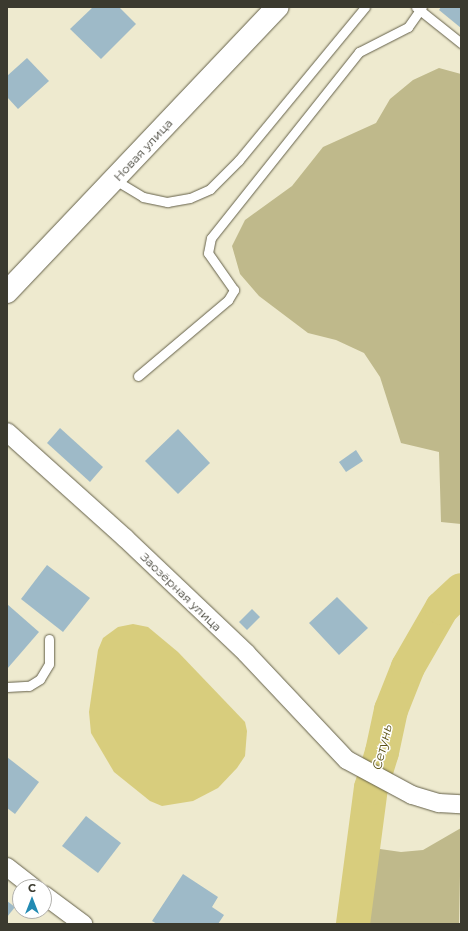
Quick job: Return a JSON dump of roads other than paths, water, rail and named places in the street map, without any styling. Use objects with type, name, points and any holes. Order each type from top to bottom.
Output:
[{"type":"street","name":"Новая улица","points":[[7,292],[115,180],[277,7]]},
{"type":"street","name":"Заозёрная улица","points":[[7,432],[125,538],[246,653],[347,760],[412,795],[439,803],[461,804]]},
{"type":"street","points":[[7,867],[23,879]]},
{"type":"street","points":[[52,901],[83,924]]},
{"type":"lane","points":[[115,180],[143,196],[167,202],[190,198],[210,189],[239,160],[365,7]]},
{"type":"lane","points":[[138,376],[228,300],[234,290],[208,253],[211,238],[359,52],[408,27],[419,8],[461,43]]},
{"type":"lane","points":[[7,687],[29,686],[40,679],[49,664],[49,639]]},
{"type":"waterway","name":"Сетунь","points":[[353,924],[371,788],[382,752],[391,710],[408,667],[442,608],[461,590]]}]
